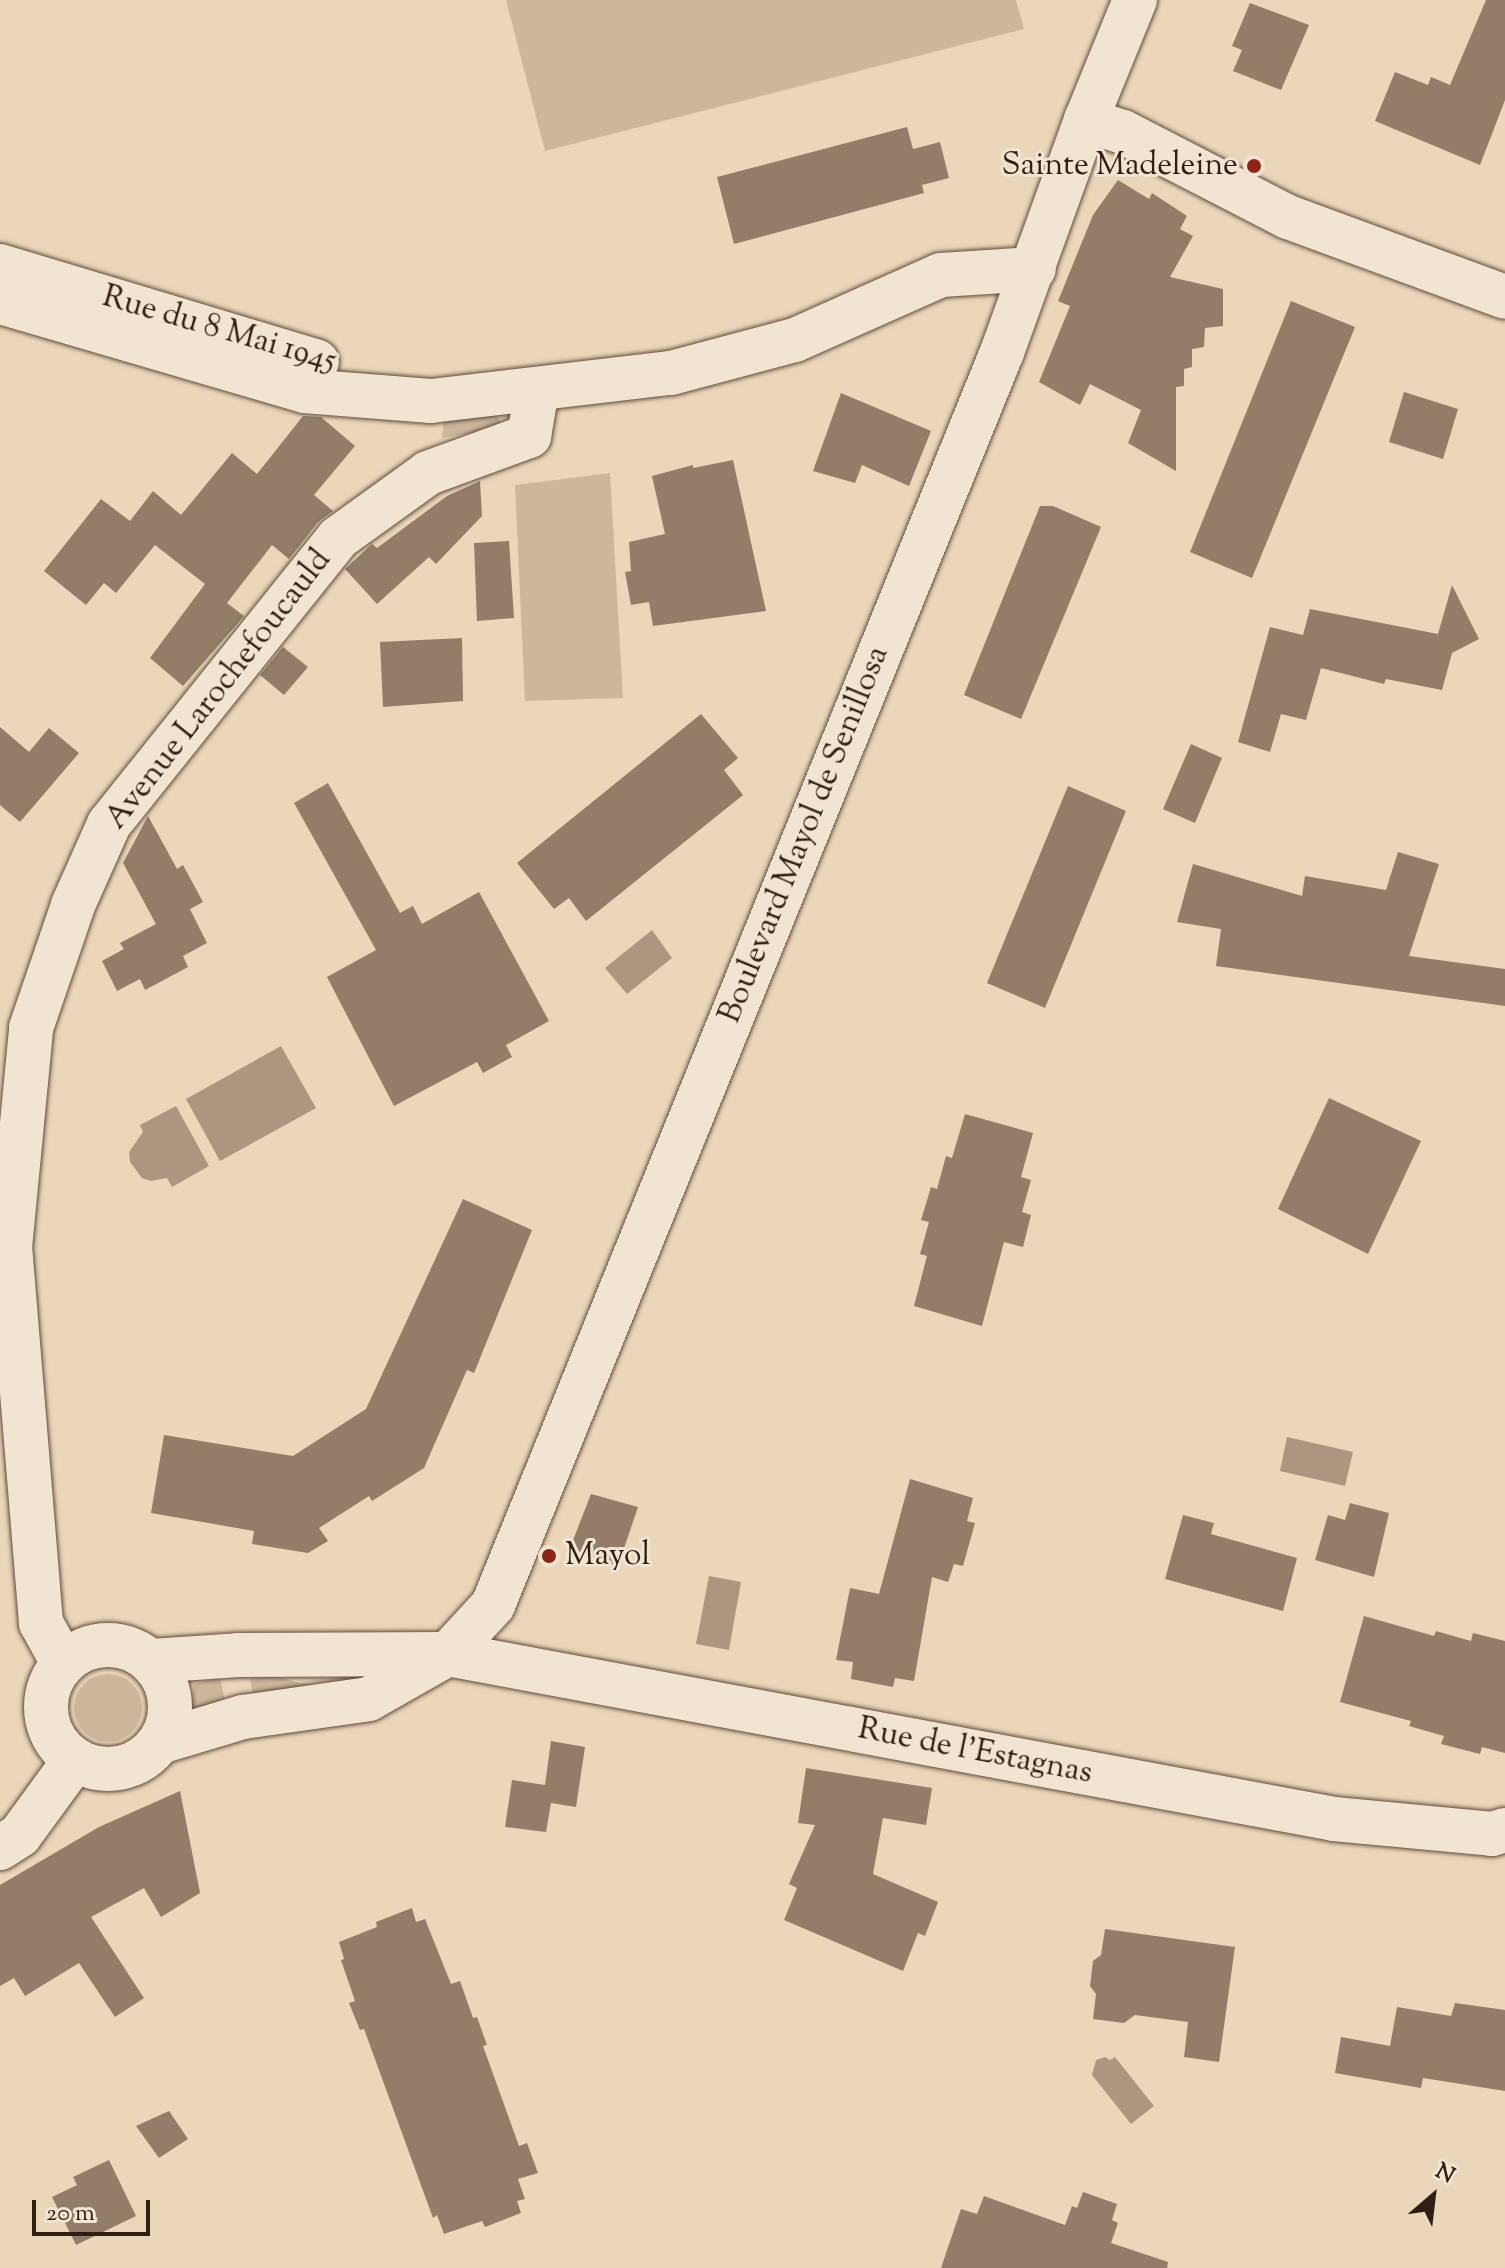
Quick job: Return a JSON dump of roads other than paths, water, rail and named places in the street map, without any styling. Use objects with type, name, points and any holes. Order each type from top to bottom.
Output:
[{"type":"street","name":"Boulevard Mayol de Senillosa","points":[[160,1742],[243,1717],[369,1699],[448,1654],[493,1605],[1034,269],[1086,120],[1135,0]]},
{"type":"street","points":[[1086,120],[1123,132],[1288,217],[1505,297]]},
{"type":"street","name":"Rue du 8 Mai 1945","points":[[0,266],[306,361],[537,390]]},
{"type":"street","name":"Rue du 8 Mai 1945","points":[[0,302],[304,391],[431,401],[671,373],[795,340],[941,275],[1034,269]]},
{"type":"street","name":"Avenue Larochefoucauld","points":[[63,1663],[41,1623],[5,1251],[16,1014],[73,905],[109,824],[338,538],[428,473],[529,436],[537,390]]},
{"type":"street","points":[[97,1645],[116,1645],[135,1650],[151,1661],[162,1675],[171,1709],[160,1742],[131,1766],[112,1770],[74,1761],[60,1748],[46,1714],[46,1695],[52,1678],[63,1663],[97,1645]]},
{"type":"street","points":[[151,1661],[238,1655],[448,1654]]},
{"type":"street","name":"Rue de l'Estagnas","points":[[448,1654],[1334,1819],[1492,1834],[1505,1830]]},
{"type":"street","points":[[0,1848],[20,1835],[74,1761]]},
{"type":"place","name":"Sainte Madeleine","points":[[1254,166]]},
{"type":"place","name":"Mayol","points":[[549,1556]]}]
